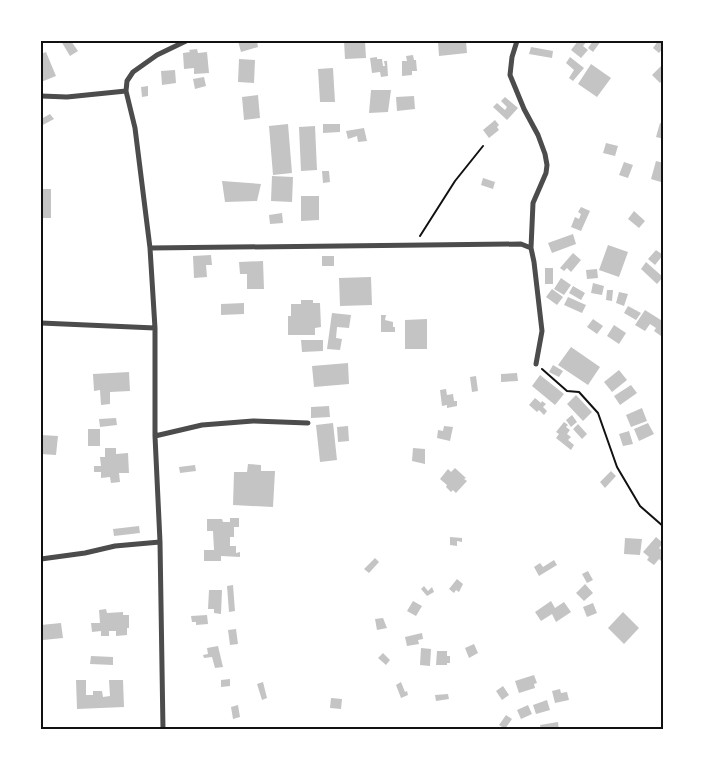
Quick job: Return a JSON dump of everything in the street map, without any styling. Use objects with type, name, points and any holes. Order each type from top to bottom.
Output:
[{"type":"street","points":[[163,730],[160,542],[155,436],[155,328],[150,248],[135,128],[126,91],[127,81],[133,72],[157,55],[186,41]]},
{"type":"street","points":[[517,41],[512,57],[510,75],[524,110],[538,135],[547,165],[546,173],[533,203],[531,248],[542,331],[536,364]]},
{"type":"street","points":[[41,96],[67,97],[126,91]]},
{"type":"street","points":[[150,248],[521,244],[531,248]]},
{"type":"street","points":[[41,323],[155,328]]},
{"type":"street","points":[[155,436],[202,426],[253,421],[308,423]]},
{"type":"street","points":[[41,559],[85,553],[116,546],[160,542]]},
{"type":"path","points":[[413,246],[428,226],[455,181],[483,146]]},
{"type":"path","points":[[536,364],[567,391],[579,392],[598,413],[618,467],[640,506],[664,527]]},
{"type":"building","points":[[61,41],[71,41],[78,51],[70,56]]},
{"type":"building","points":[[238,41],[257,41],[258,47],[241,52]]},
{"type":"building","points":[[344,41],[365,41],[366,58],[345,59]]},
{"type":"building","points":[[438,41],[466,41],[467,53],[439,56]]},
{"type":"building","points":[[578,41],[587,41],[583,46],[588,50],[581,58],[571,50]]},
{"type":"building","points":[[593,41],[601,41],[593,52],[588,48]]},
{"type":"building","points":[[658,41],[664,41],[664,47],[659,53],[653,48]]},
{"type":"building","points":[[531,47],[553,51],[552,58],[529,54]]},
{"type":"building","points":[[197,49],[198,53],[207,52],[209,73],[194,74],[194,68],[184,69],[183,53]]},
{"type":"building","points":[[46,52],[56,76],[41,82],[41,54]]},
{"type":"building","points":[[413,55],[414,60],[416,60],[417,71],[412,71],[412,75],[402,76],[402,61],[407,61],[406,56]]},
{"type":"building","points":[[377,57],[377,59],[382,59],[383,66],[385,66],[384,61],[387,61],[388,76],[381,77],[380,72],[372,73],[370,58]]},
{"type":"building","points":[[570,57],[584,68],[573,81],[569,78],[574,70],[566,63]]},
{"type":"building","points":[[239,59],[255,60],[254,83],[238,82]]},
{"type":"building","points":[[591,64],[611,78],[597,97],[578,84]]},
{"type":"building","points":[[662,65],[664,66],[664,78],[660,83],[652,75]]},
{"type":"building","points":[[333,68],[335,102],[320,102],[318,69]]},
{"type":"building","points":[[175,70],[176,83],[162,85],[161,71]]},
{"type":"building","points":[[204,77],[206,86],[195,89],[193,79]]},
{"type":"building","points":[[148,86],[148,96],[142,97],[141,87]]},
{"type":"building","points":[[371,90],[391,90],[388,112],[369,113]]},
{"type":"building","points":[[258,95],[260,118],[244,120],[242,97]]},
{"type":"building","points":[[414,96],[415,109],[397,111],[396,97]]},
{"type":"building","points":[[505,97],[518,108],[507,120],[493,107],[497,103],[505,110],[507,107],[501,101]]},
{"type":"building","points":[[50,114],[54,119],[41,126],[41,119]]},
{"type":"building","points":[[495,120],[499,125],[497,127],[499,130],[489,138],[483,130]]},
{"type":"building","points":[[660,123],[664,124],[664,139],[656,137]]},
{"type":"building","points":[[288,124],[292,173],[273,175],[269,126]]},
{"type":"building","points":[[323,124],[340,124],[340,132],[323,133]]},
{"type":"building","points":[[315,126],[317,170],[301,171],[299,127]]},
{"type":"building","points":[[364,128],[367,141],[358,142],[357,136],[348,139],[346,131]]},
{"type":"building","points":[[606,143],[618,146],[615,156],[603,153]]},
{"type":"building","points":[[656,161],[664,163],[664,183],[651,179]]},
{"type":"building","points":[[624,162],[633,165],[628,178],[619,175]]},
{"type":"building","points":[[322,171],[329,171],[330,182],[323,183]]},
{"type":"building","points":[[272,176],[293,177],[292,202],[271,201]]},
{"type":"building","points":[[483,178],[495,182],[493,189],[481,185]]},
{"type":"building","points":[[222,181],[261,184],[257,201],[225,202]]},
{"type":"building","points":[[41,189],[51,189],[51,218],[41,218]]},
{"type":"building","points":[[301,196],[319,196],[319,220],[301,221]]},
{"type":"building","points":[[581,207],[590,211],[581,231],[571,227],[575,217],[579,219],[581,214],[578,212]]},
{"type":"building","points":[[634,211],[645,221],[639,228],[628,219]]},
{"type":"building","points":[[282,213],[283,223],[270,224],[269,215]]},
{"type":"building","points":[[573,234],[576,244],[552,253],[548,243]]},
{"type":"building","points":[[608,245],[628,252],[619,277],[599,270]]},
{"type":"building","points":[[656,250],[663,255],[655,265],[648,259]]},
{"type":"building","points":[[573,253],[581,260],[571,272],[567,268],[564,271],[560,268]]},
{"type":"building","points":[[211,255],[212,265],[206,265],[207,277],[194,278],[193,256]]},
{"type":"building","points":[[322,256],[334,256],[334,266],[322,266]]},
{"type":"building","points":[[263,261],[264,289],[247,289],[247,274],[240,274],[239,262]]},
{"type":"building","points":[[646,262],[663,277],[657,284],[641,269]]},
{"type":"building","points":[[545,268],[553,268],[553,284],[545,284]]},
{"type":"building","points":[[597,269],[598,278],[587,279],[586,270]]},
{"type":"building","points":[[371,277],[372,305],[340,306],[339,278]]},
{"type":"building","points":[[561,278],[571,285],[564,295],[554,289]]},
{"type":"building","points":[[593,283],[604,286],[602,295],[591,293]]},
{"type":"building","points":[[573,286],[585,293],[581,300],[569,293]]},
{"type":"building","points":[[552,289],[563,297],[557,305],[546,297]]},
{"type":"building","points":[[607,290],[613,290],[612,301],[606,300]]},
{"type":"building","points":[[619,292],[628,294],[624,306],[616,303]]},
{"type":"building","points":[[568,297],[586,305],[582,313],[564,305]]},
{"type":"building","points":[[301,300],[313,300],[313,303],[320,303],[321,327],[315,328],[315,335],[288,335],[288,316],[291,316],[291,304],[301,304]]},
{"type":"building","points":[[244,303],[244,314],[221,315],[221,304]]},
{"type":"building","points":[[628,306],[641,313],[636,320],[624,313]]},
{"type":"building","points":[[645,310],[664,322],[664,331],[661,336],[654,331],[656,328],[650,324],[645,331],[635,325]]},
{"type":"building","points":[[332,313],[351,315],[349,328],[337,327],[336,338],[342,339],[340,350],[327,349]]},
{"type":"building","points":[[381,315],[386,315],[385,320],[393,322],[395,332],[381,332]]},
{"type":"building","points":[[427,319],[427,349],[405,349],[405,320]]},
{"type":"building","points":[[593,319],[603,326],[597,334],[587,327]]},
{"type":"building","points":[[614,325],[626,333],[619,344],[607,336]]},
{"type":"building","points":[[301,340],[323,340],[323,351],[302,352]]},
{"type":"building","points":[[571,347],[600,367],[588,385],[558,365]]},
{"type":"building","points":[[348,363],[349,384],[314,387],[312,366]]},
{"type":"building","points":[[553,365],[563,371],[559,377],[549,372]]},
{"type":"building","points":[[619,370],[627,380],[612,392],[604,382]]},
{"type":"building","points":[[129,372],[130,391],[110,392],[110,404],[101,405],[100,390],[94,391],[93,374]]},
{"type":"building","points":[[517,373],[518,381],[501,382],[501,374]]},
{"type":"building","points":[[540,375],[564,394],[555,405],[532,386]]},
{"type":"building","points":[[476,376],[478,391],[472,392],[470,377]]},
{"type":"building","points":[[631,385],[637,393],[620,405],[614,396]]},
{"type":"building","points":[[446,389],[447,395],[453,394],[454,401],[457,401],[457,406],[447,408],[447,405],[442,406],[440,390]]},
{"type":"building","points":[[576,395],[592,412],[583,421],[567,404]]},
{"type":"building","points":[[535,398],[541,403],[542,401],[546,404],[543,407],[547,411],[544,415],[529,405]]},
{"type":"building","points":[[329,406],[330,417],[311,418],[311,407]]},
{"type":"building","points":[[642,408],[647,421],[631,427],[626,415]]},
{"type":"building","points":[[572,415],[577,422],[571,427],[566,420]]},
{"type":"building","points":[[116,418],[117,425],[100,427],[99,419]]},
{"type":"building","points":[[564,422],[570,430],[567,434],[571,437],[568,440],[574,445],[571,450],[556,438],[559,434],[556,432]]},
{"type":"building","points":[[333,423],[337,460],[320,462],[316,425]]},
{"type":"building","points":[[648,423],[654,434],[639,441],[634,429]]},
{"type":"building","points":[[578,424],[587,434],[582,439],[573,429]]},
{"type":"building","points":[[348,426],[349,441],[338,442],[337,427]]},
{"type":"building","points":[[444,426],[453,427],[450,441],[437,438],[438,430],[443,431]]},
{"type":"building","points":[[88,429],[100,429],[100,446],[88,446]]},
{"type":"building","points":[[629,431],[633,444],[623,446],[619,434]]},
{"type":"building","points":[[41,435],[58,436],[56,455],[41,454]]},
{"type":"building","points":[[105,448],[116,448],[116,454],[128,453],[129,473],[119,473],[120,482],[111,483],[110,477],[101,478],[101,472],[94,472],[94,466],[101,466],[100,457],[105,457]]},
{"type":"building","points":[[413,448],[425,449],[425,464],[412,461]]},
{"type":"building","points":[[248,464],[261,465],[261,471],[275,471],[273,507],[233,505],[234,472],[247,472]]},
{"type":"building","points":[[195,465],[196,471],[180,473],[179,467]]},
{"type":"building","points":[[455,468],[467,481],[456,493],[453,490],[451,492],[440,479],[448,469],[451,472]]},
{"type":"building","points":[[611,471],[616,476],[605,488],[600,482]]},
{"type":"building","points":[[230,518],[239,518],[239,527],[234,527],[234,537],[230,537],[230,546],[236,546],[236,553],[240,552],[240,557],[221,556],[221,561],[204,561],[204,550],[214,550],[213,531],[207,531],[207,519],[222,519],[223,522],[230,522]]},
{"type":"building","points":[[139,526],[140,533],[114,536],[113,529]]},
{"type":"building","points":[[450,537],[462,538],[462,542],[457,541],[457,546],[450,545]]},
{"type":"building","points":[[656,537],[663,543],[659,548],[664,552],[664,560],[662,562],[659,559],[654,565],[647,560],[649,557],[643,552]]},
{"type":"building","points":[[625,538],[642,539],[640,555],[624,554]]},
{"type":"building","points":[[375,558],[379,562],[369,573],[364,569]]},
{"type":"building","points":[[554,560],[557,565],[539,576],[534,567],[540,563],[543,567]]},
{"type":"building","points":[[588,571],[593,580],[587,583],[582,574]]},
{"type":"building","points":[[457,579],[463,584],[459,592],[456,590],[454,593],[449,589]]},
{"type":"building","points":[[585,584],[593,593],[584,601],[576,593]]},
{"type":"building","points":[[233,585],[235,611],[229,612],[227,586]]},
{"type":"building","points":[[424,586],[428,591],[432,587],[434,592],[427,596],[421,589]]},
{"type":"building","points":[[209,590],[222,590],[221,614],[214,613],[214,609],[208,609]]},
{"type":"building","points":[[413,601],[422,606],[416,616],[407,611]]},
{"type":"building","points":[[551,601],[555,608],[564,602],[571,612],[556,622],[552,614],[541,621],[535,612]]},
{"type":"building","points":[[593,603],[597,613],[587,617],[583,607]]},
{"type":"building","points":[[106,609],[107,613],[123,612],[123,615],[129,615],[127,635],[116,636],[116,631],[109,631],[109,636],[101,636],[101,631],[92,632],[91,623],[100,623],[99,610]]},
{"type":"building","points":[[623,612],[639,628],[624,644],[608,628]]},
{"type":"building","points":[[207,615],[208,624],[196,625],[196,622],[192,622],[191,616]]},
{"type":"building","points":[[383,618],[387,628],[377,630],[375,619]]},
{"type":"building","points":[[61,623],[63,638],[43,640],[41,625]]},
{"type":"building","points":[[236,629],[238,644],[230,645],[228,630]]},
{"type":"building","points":[[422,633],[423,639],[418,640],[419,644],[407,646],[405,637]]},
{"type":"building","points":[[474,644],[478,653],[469,658],[465,648]]},
{"type":"building","points":[[218,646],[223,667],[215,668],[212,657],[204,658],[203,655],[208,654],[207,648]]},
{"type":"building","points":[[421,648],[431,649],[430,666],[420,665]]},
{"type":"building","points":[[437,651],[447,651],[447,656],[450,656],[450,663],[447,663],[447,665],[436,665]]},
{"type":"building","points":[[383,653],[390,660],[386,665],[378,658]]},
{"type":"building","points":[[91,656],[113,657],[113,665],[90,664]]},
{"type":"building","points":[[534,675],[537,683],[534,684],[535,688],[519,693],[515,681]]},
{"type":"building","points":[[230,679],[230,686],[221,687],[221,680]]},
{"type":"building","points":[[76,680],[86,680],[86,695],[93,695],[93,691],[102,691],[103,697],[110,696],[109,680],[123,680],[124,707],[77,709]]},
{"type":"building","points":[[263,682],[267,698],[262,700],[257,684]]},
{"type":"building","points":[[401,682],[408,695],[401,698],[396,685]]},
{"type":"building","points":[[503,686],[509,695],[502,700],[496,691]]},
{"type":"building","points":[[560,689],[561,693],[567,692],[569,700],[555,703],[552,691]]},
{"type":"building","points":[[448,694],[449,699],[436,701],[435,695]]},
{"type":"building","points":[[331,698],[342,699],[341,709],[330,708]]},
{"type":"building","points":[[547,700],[550,710],[536,714],[533,705]]},
{"type":"building","points":[[238,705],[240,717],[233,719],[231,707]]},
{"type":"building","points":[[528,705],[532,714],[521,719],[517,710]]},
{"type":"building","points":[[506,715],[512,719],[505,729],[499,725]]},
{"type":"building","points":[[558,722],[559,730],[541,730],[540,725]]}]
